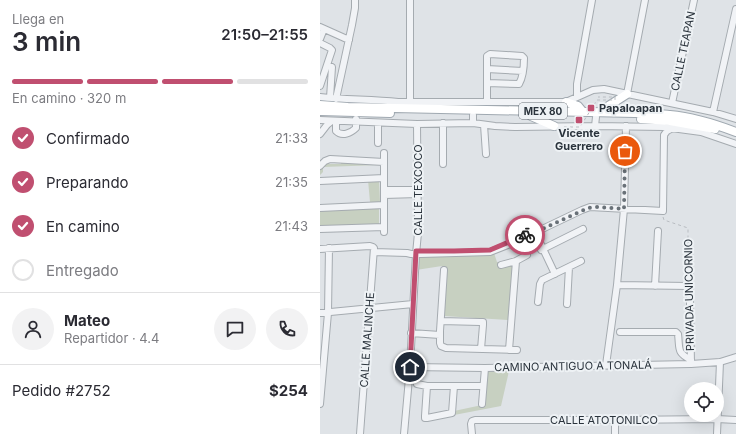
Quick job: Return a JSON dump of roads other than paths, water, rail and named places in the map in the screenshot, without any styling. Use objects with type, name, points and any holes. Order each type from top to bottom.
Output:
[{"type":"main road","points":[[597,118],[627,94]]},
{"type":"main road","points":[[398,102],[417,109]]},
{"type":"main road","points":[[566,102],[578,106],[583,112]]},
{"type":"main road","name":"MEX 80","points":[[320,105],[417,109],[497,106],[583,112],[597,118],[635,113],[671,115],[713,123],[736,132]]},
{"type":"main road","name":"MEX 80","points":[[320,111],[473,119],[531,116],[635,118],[670,121],[702,129],[712,128],[736,137]]},
{"type":"main road","points":[[531,116],[554,126]]},
{"type":"street","points":[[333,98],[349,40],[354,17],[355,0]]},
{"type":"street","points":[[410,0],[410,102]]},
{"type":"street","points":[[576,97],[576,84],[592,0]]},
{"type":"street","points":[[627,94],[645,0]]},
{"type":"street","name":"CALLE TEAPAN","points":[[672,103],[694,0]]},
{"type":"street","points":[[713,112],[736,9]]},
{"type":"street","points":[[320,38],[322,28],[349,40]]},
{"type":"street","points":[[320,43],[332,50],[320,86]]},
{"type":"street","points":[[487,84],[519,84],[521,82],[523,71],[523,56],[488,55],[487,57],[487,84],[487,91],[487,102]]},
{"type":"street","points":[[327,65],[332,67],[333,98]]},
{"type":"street","points":[[487,69],[523,71]]},
{"type":"street","points":[[320,97],[398,102],[487,102],[497,106],[566,102],[592,90],[604,89],[713,112],[736,119]]},
{"type":"street","points":[[487,91],[494,97],[497,106]]},
{"type":"street","points":[[334,121],[336,130],[339,134],[355,130],[357,122],[355,113]]},
{"type":"street","points":[[320,120],[417,124],[443,123],[473,119],[484,124],[515,127],[554,126],[597,118],[626,126],[702,129],[736,144]]},
{"type":"street","points":[[320,134],[327,125],[334,121]]},
{"type":"street","points":[[378,123],[378,143]]},
{"type":"street","points":[[443,123],[443,164]]},
{"type":"street","name":"CALLE TEXCOCO","points":[[404,434],[410,367],[418,233],[417,124]]},
{"type":"street","points":[[484,124],[486,154]]},
{"type":"street","points":[[606,365],[617,285],[624,209],[626,126]]},
{"type":"street","points":[[650,126],[664,135]]},
{"type":"street","points":[[320,249],[330,248],[416,253],[490,252],[528,236],[535,235],[538,231],[588,208],[598,207],[663,211],[664,135],[667,131],[673,128]]},
{"type":"street","points":[[320,230],[384,229],[384,153]]},
{"type":"street","points":[[320,166],[324,161],[330,159],[384,162]]},
{"type":"street","points":[[320,181],[384,178]]},
{"type":"street","points":[[384,192],[418,192]]},
{"type":"street","points":[[320,208],[384,205]]},
{"type":"street","points":[[542,250],[582,229]]},
{"type":"street","points":[[655,286],[658,231]]},
{"type":"street","points":[[535,235],[554,274]]},
{"type":"street","name":"PRIVADA UNICORNIO","points":[[688,246],[691,362]]},
{"type":"street","points":[[320,404],[328,313],[330,248]]},
{"type":"street","name":"CALLE MALINCHE","points":[[360,434],[373,250]]},
{"type":"street","points":[[501,265],[516,261],[527,255]]},
{"type":"street","points":[[509,350],[516,261]]},
{"type":"street","points":[[538,302],[540,282],[542,280],[581,261]]},
{"type":"street","points":[[567,304],[569,267]]},
{"type":"street","points":[[444,270],[440,333],[441,346],[517,350]]},
{"type":"street","points":[[617,285],[689,286]]},
{"type":"street","points":[[320,313],[413,304]]},
{"type":"street","points":[[441,321],[483,322],[482,349]]},
{"type":"street","points":[[412,331],[440,333]]},
{"type":"street","points":[[620,332],[676,332],[678,334],[680,351],[683,356],[691,362]]},
{"type":"street","name":"CAMINO ANTIGUO A TONALÁ","points":[[410,367],[485,368],[720,362],[736,357]]},
{"type":"street","points":[[719,382],[720,362]]},
{"type":"street","points":[[482,404],[485,368]]},
{"type":"street","points":[[418,384],[427,386],[483,386]]},
{"type":"street","points":[[427,386],[425,418],[452,413],[454,386]]},
{"type":"street","name":"CALLE ATOTONILCO","points":[[472,434],[471,424],[472,421],[476,420],[684,419]]},
{"type":"street","name":"CALLE ATOTONILCO","points":[[724,419],[736,420]]},
{"type":"street","points":[[615,420],[615,434]]},
{"type":"street","points":[[717,434],[718,422]]},
{"type":"place","name":"Papaloapan","points":[[591,108]]},
{"type":"place","name":"Vicente Guerrero","points":[[579,120]]}]
